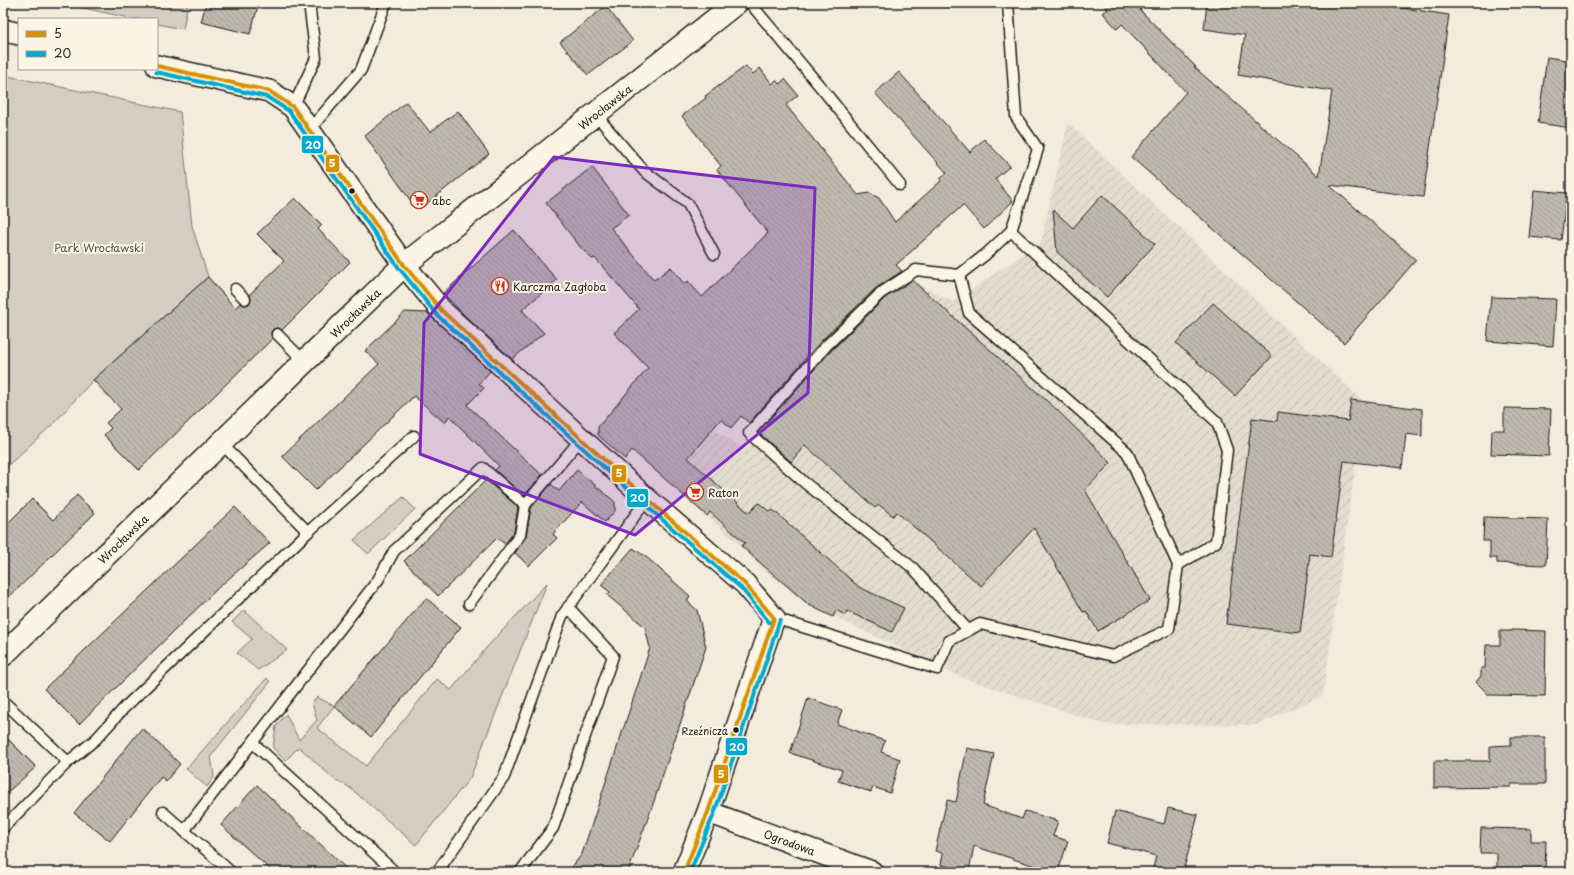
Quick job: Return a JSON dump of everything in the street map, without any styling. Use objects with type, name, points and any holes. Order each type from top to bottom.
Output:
[{"type":"main road","name":"Wrocławska","points":[[3,655],[404,265],[736,3]]},
{"type":"street","points":[[3,30],[18,34]]},
{"type":"street","points":[[158,66],[269,91],[293,107],[310,129],[404,265],[442,311],[581,439],[745,584],[774,618],[708,812],[684,872]]},
{"type":"street","name":"Ogrodowa","points":[[708,812],[872,872]]},
{"type":"lane","points":[[293,107],[316,58],[309,3]]},
{"type":"lane","points":[[310,129],[361,70],[386,3]]},
{"type":"lane","points":[[750,3],[824,90],[900,185]]},
{"type":"lane","points":[[968,630],[912,568],[805,484],[749,432],[827,345],[882,293],[916,270],[959,275],[985,255],[1011,231],[1038,149],[1016,117],[1008,3]]},
{"type":"lane","points":[[595,114],[644,171],[688,204],[714,254]]},
{"type":"lane","points":[[1011,231],[1217,422],[1227,450],[1216,542],[1178,565]]},
{"type":"lane","points":[[774,618],[937,668],[949,641],[980,624],[1113,656],[1169,629],[1178,565],[1127,452],[969,313],[959,275]]},
{"type":"lane","points":[[235,289],[245,299]]},
{"type":"lane","points":[[277,334],[304,361]]},
{"type":"lane","points":[[3,828],[68,762],[96,739],[125,707],[308,532],[414,436]]},
{"type":"lane","points":[[469,604],[520,535],[525,505],[581,439]]},
{"type":"lane","points":[[221,443],[308,532]]},
{"type":"lane","points":[[184,830],[378,580],[394,551],[483,468],[525,505]]},
{"type":"lane","points":[[437,872],[504,777],[562,616],[647,498]]},
{"type":"lane","points":[[520,872],[553,828],[613,656],[568,607]]},
{"type":"lane","points":[[3,701],[68,762]]},
{"type":"lane","points":[[253,743],[395,872]]},
{"type":"lane","points":[[164,812],[231,872]]},
{"type":"highlighted area","points":[[554,157],[815,188],[808,393],[635,535],[420,454],[424,323]]},
{"type":"shaded area","points":[[1068,123],[1363,401],[1356,462],[1323,696],[1256,725],[1103,724],[963,678],[809,605],[761,568],[741,546],[649,465],[692,415],[744,449],[852,347],[898,295],[917,284],[953,302],[1041,242]]},
{"type":"green space","points":[[60,3],[188,3],[183,29],[158,24],[158,18],[129,18]]},
{"type":"green space","name":"Park Wrocławski","points":[[3,75],[180,112],[192,226],[208,277],[93,380],[54,423],[3,470]]},
{"type":"green space","points":[[403,497],[415,509],[368,554],[354,540]]},
{"type":"green space","points":[[547,583],[470,778],[416,845],[349,787],[334,779],[299,747],[285,761],[273,748],[276,726],[286,714],[299,740],[317,720],[312,703],[317,697],[334,706],[317,728],[366,766],[437,679],[451,690],[487,647]]},
{"type":"green space","points":[[244,610],[287,650],[258,670],[237,653],[252,639],[232,622]]},
{"type":"green space","points":[[267,678],[270,682],[211,756],[214,777],[207,787],[186,769]]},
{"type":"building","points":[[206,3],[259,3],[250,34],[201,22]]},
{"type":"building","points":[[1102,3],[1148,3],[1140,10],[1196,67],[1194,67],[1319,176],[1332,91],[1238,75],[1245,35],[1204,29],[1207,3],[1369,3],[1449,15],[1423,197],[1329,185],[1416,260],[1344,343],[1131,157],[1186,92],[1122,24],[1117,29],[1103,13],[1108,9]]},
{"type":"building","points":[[606,6],[633,41],[588,75],[560,42]]},
{"type":"building","points":[[1547,57],[1571,61],[1571,128],[1538,123]]},
{"type":"building","points":[[746,66],[753,74],[760,68],[772,84],[776,80],[779,84],[785,79],[798,95],[786,105],[858,195],[869,193],[879,198],[895,222],[941,181],[940,179],[947,173],[875,93],[899,72],[970,152],[984,139],[1010,166],[995,179],[1013,201],[984,229],[963,205],[896,265],[902,271],[876,288],[822,340],[749,423],[741,416],[731,428],[721,419],[688,458],[749,513],[759,503],[770,512],[773,510],[859,587],[904,608],[892,632],[847,611],[845,615],[836,610],[833,617],[809,605],[741,546],[745,543],[710,512],[707,516],[632,450],[625,459],[598,435],[598,427],[648,368],[614,333],[639,309],[595,258],[592,259],[581,248],[546,203],[592,167],[629,215],[611,228],[654,280],[671,267],[684,284],[688,281],[702,297],[768,233],[717,170],[721,166],[682,116],[706,98],[705,96]]},
{"type":"building","points":[[406,102],[430,132],[458,111],[489,154],[425,205],[413,204],[365,136]]},
{"type":"building","points":[[1534,190],[1567,193],[1561,240],[1529,237]]},
{"type":"building","points":[[1102,195],[1155,244],[1107,297],[1057,252],[1053,210],[1073,228]]},
{"type":"building","points":[[295,198],[322,225],[318,229],[350,262],[282,330],[278,328],[273,329],[271,333],[272,339],[139,470],[104,435],[111,428],[106,423],[121,409],[93,380],[208,277],[235,308],[240,303],[244,305],[249,304],[251,300],[250,294],[284,261],[257,234]]},
{"type":"building","name":"Karczma Zagłoba","points":[[514,230],[557,280],[522,310],[544,333],[512,359],[464,315],[443,293]]},
{"type":"building","points":[[912,280],[1057,410],[1111,463],[1085,490],[1150,600],[1098,631],[1086,611],[1083,612],[1034,528],[981,586],[897,512],[893,516],[879,505],[875,508],[805,445],[791,462],[758,432],[832,350],[885,298]]},
{"type":"building","points":[[1491,297],[1556,299],[1553,346],[1487,341]]},
{"type":"building","points":[[1213,303],[1272,356],[1235,396],[1176,343]]},
{"type":"building","points":[[405,312],[428,313],[490,371],[479,384],[484,388],[467,405],[542,475],[524,496],[495,470],[499,466],[449,416],[445,423],[414,396],[316,490],[282,456],[379,364],[365,351]]},
{"type":"building","points":[[1351,400],[1422,409],[1422,436],[1406,434],[1402,468],[1344,461],[1331,557],[1310,554],[1300,633],[1226,624],[1252,418],[1277,421],[1278,412],[1348,421]]},
{"type":"building","points":[[1504,408],[1551,409],[1549,456],[1491,454],[1492,430],[1504,430]]},
{"type":"building","points":[[577,470],[615,502],[615,511],[605,522],[582,502],[553,534],[557,538],[529,566],[515,553],[526,536],[531,508],[551,484],[559,491]]},
{"type":"building","points":[[486,480],[518,507],[514,532],[505,544],[497,538],[438,596],[404,561]]},
{"type":"building","points":[[77,495],[95,513],[3,603],[3,528],[32,499],[53,520]]},
{"type":"building","points":[[235,507],[270,543],[219,587],[79,724],[44,689]]},
{"type":"building","points":[[1484,517],[1548,519],[1546,565],[1497,563],[1497,558],[1490,558],[1490,541],[1483,541]]},
{"type":"building","points":[[633,548],[643,554],[690,596],[687,601],[697,610],[706,647],[652,807],[628,872],[568,872],[582,854],[650,648],[645,627],[607,595],[610,592],[601,585]]},
{"type":"building","points":[[426,598],[461,627],[371,737],[334,706]]},
{"type":"building","points":[[1500,631],[1546,631],[1545,696],[1489,695],[1476,682],[1481,676],[1481,668],[1485,668],[1486,645],[1500,645]]},
{"type":"building","points":[[808,698],[842,710],[837,724],[885,741],[881,752],[900,759],[890,793],[873,787],[871,792],[838,781],[842,770],[790,753]]},
{"type":"building","points":[[142,728],[180,764],[166,781],[161,777],[110,841],[74,813]]},
{"type":"building","points":[[3,734],[36,767],[3,796]]},
{"type":"building","points":[[1511,737],[1545,737],[1545,784],[1511,784],[1511,787],[1434,788],[1434,761],[1490,761],[1490,746],[1511,745]]},
{"type":"building","points":[[967,748],[994,754],[983,805],[1022,819],[1025,811],[1058,821],[1053,836],[1068,841],[1058,872],[1053,872],[974,846],[969,871],[941,865],[943,853],[935,851],[947,800],[956,802]]},
{"type":"building","points":[[257,785],[350,872],[273,872],[221,825]]},
{"type":"building","points":[[1168,808],[1198,815],[1183,872],[1152,872],[1156,856],[1107,843],[1115,811],[1164,824]]},
{"type":"building","points":[[1481,828],[1531,829],[1531,841],[1546,841],[1545,872],[1497,872],[1497,853],[1480,853]]},
{"type":"transit line","name":"5","points":[[158,66],[269,91],[293,107],[404,265],[442,311],[647,499],[745,584],[774,618]]},
{"type":"transit line","name":"20","points":[[156,72],[267,97],[289,111],[399,268],[437,315],[643,503],[741,588],[769,622]]},
{"type":"transit line","name":"5","points":[[684,872],[708,812],[774,618]]},
{"type":"transit line","name":"20","points":[[690,872],[714,814],[780,620]]},
{"type":"place","name":"abc","points":[[419,200]]},
{"type":"place","name":"Karczma Zagłoba","points":[[500,286]]},
{"type":"place","name":"Raton","points":[[695,492]]},
{"type":"place","name":"Rzeźnicza","points":[[736,730]]}]
